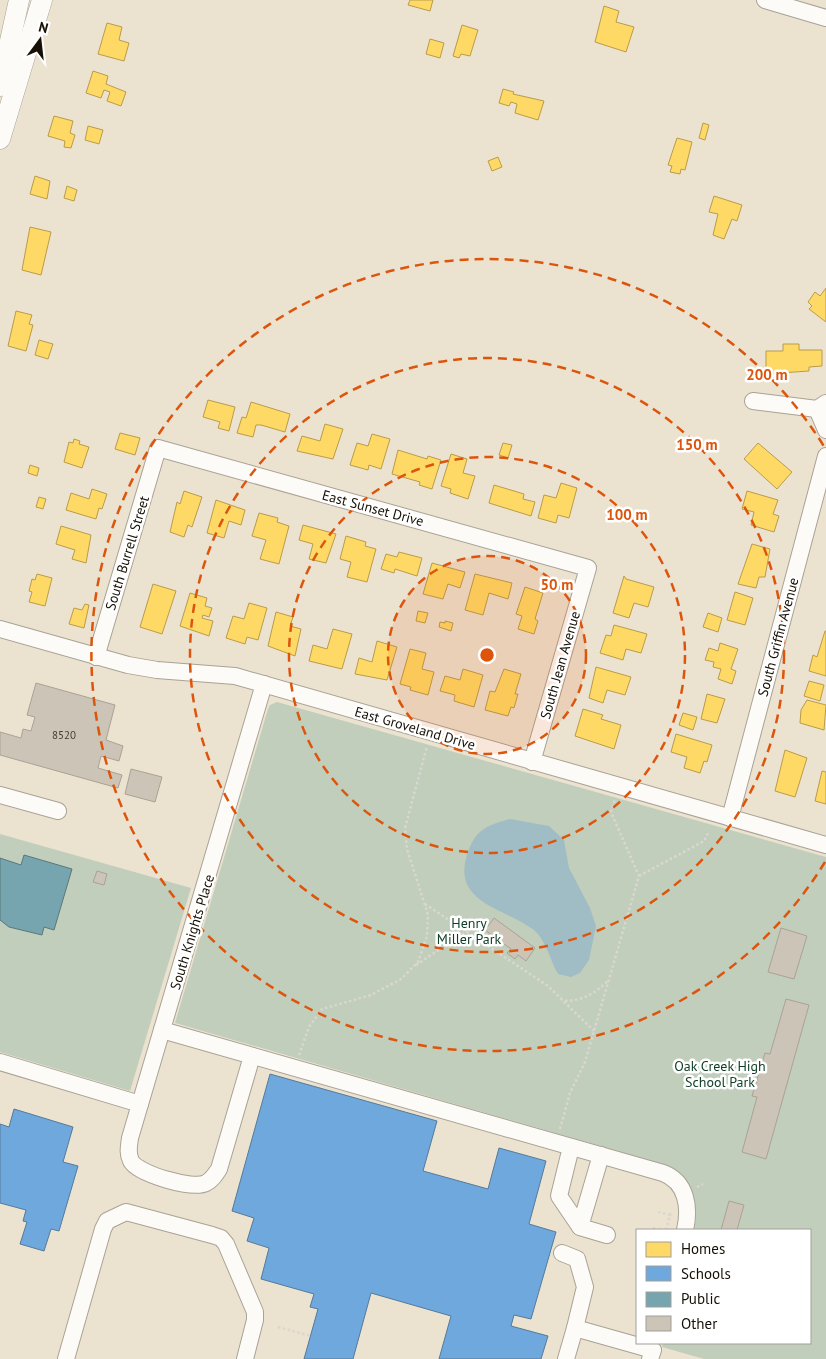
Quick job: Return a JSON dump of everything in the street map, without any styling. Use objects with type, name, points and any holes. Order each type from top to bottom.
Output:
[{"type":"main road","points":[[0,86],[19,0]]},
{"type":"main road","points":[[0,139],[42,0]]},
{"type":"street","points":[[765,0],[826,18]]},
{"type":"street","points":[[753,401],[821,406],[826,430]]},
{"type":"street","name":"East Sunset Drive","points":[[158,448],[588,568]]},
{"type":"street","name":"South Burrell Street","points":[[96,657],[158,448]]},
{"type":"street","name":"South Griffin Avenue","points":[[730,818],[826,456]]},
{"type":"street","name":"South Jean Avenue","points":[[532,762],[588,568]]},
{"type":"street","name":"East Groveland Drive","points":[[1,635],[157,670],[228,675],[264,684],[826,845]]},
{"type":"street","name":"South Knights Place","points":[[252,1056],[219,1169],[213,1179],[205,1184],[196,1186],[146,1173],[132,1162],[128,1152],[140,1104],[264,684]]},
{"type":"street","points":[[0,795],[58,811]]},
{"type":"street","points":[[162,1030],[670,1175],[683,1191],[687,1200],[688,1219],[684,1229]]},
{"type":"street","points":[[0,1062],[140,1104]]},
{"type":"street","points":[[564,1145],[559,1196],[580,1227],[607,1235]]},
{"type":"street","points":[[580,1227],[601,1155]]},
{"type":"street","points":[[66,1359],[103,1228],[116,1214],[126,1212],[212,1235],[220,1238],[226,1244],[255,1312],[255,1320],[245,1359]]},
{"type":"street","points":[[562,1253],[576,1259],[585,1287],[566,1359]]},
{"type":"street","points":[[575,1328],[654,1353]]},
{"type":"path","points":[[294,1068],[308,1027],[322,1009],[371,995],[401,979],[418,962],[427,936],[428,915],[407,849],[405,828],[431,733]]},
{"type":"path","points":[[564,1145],[570,1093],[585,1062],[639,876],[611,812],[618,786]]},
{"type":"path","points":[[639,876],[704,841],[709,831]]},
{"type":"path","points":[[425,904],[548,986],[565,1000],[594,1031]]},
{"type":"path","points":[[411,969],[467,931]]},
{"type":"path","points":[[565,1000],[580,1000],[595,993],[609,980]]},
{"type":"path","points":[[666,1229],[672,1209]]},
{"type":"path","points":[[658,1212],[670,1216]]},
{"type":"path","points":[[653,1228],[658,1229]]},
{"type":"path","points":[[278,1327],[311,1336]]},
{"type":"green space","name":"Henry Miller Park","points":[[277,702],[826,857],[826,1359],[704,1359],[662,1347],[663,1344],[811,1344],[811,1229],[694,1229],[696,1210],[692,1193],[682,1178],[666,1165],[175,1023],[270,705]]},
{"type":"green space","points":[[0,834],[191,888],[130,1091],[0,1052]]},
{"type":"water","points":[[510,819],[549,826],[564,840],[569,868],[590,908],[596,926],[589,960],[580,973],[571,977],[558,974],[545,945],[534,930],[483,902],[473,893],[466,882],[464,869],[468,852],[475,838],[489,826]]},
{"type":"building: Homes","points":[[410,0],[433,0],[430,11],[408,5]]},
{"type":"building: Homes","points":[[604,6],[619,11],[616,22],[634,27],[626,52],[595,42]]},
{"type":"building: Homes","points":[[107,23],[122,27],[119,40],[129,43],[124,61],[98,54]]},
{"type":"building: Homes","points":[[462,25],[478,30],[470,56],[461,54],[459,58],[453,56]]},
{"type":"building: Homes","points":[[430,39],[444,43],[440,58],[426,54]]},
{"type":"building: Homes","points":[[93,71],[108,76],[106,84],[126,92],[121,106],[107,101],[110,92],[104,90],[101,98],[86,93]]},
{"type":"building: Homes","points":[[503,89],[514,92],[513,94],[544,101],[538,120],[515,113],[517,104],[511,102],[509,106],[499,103]]},
{"type":"building: Homes","points":[[54,116],[73,121],[70,133],[75,135],[71,148],[64,147],[65,141],[48,136]]},
{"type":"building: Homes","points":[[703,123],[709,125],[705,140],[699,138]]},
{"type":"building: Homes","points":[[88,126],[103,130],[99,144],[85,140]]},
{"type":"building: Homes","points":[[677,138],[692,142],[685,170],[681,169],[680,174],[670,172],[672,166],[668,165]]},
{"type":"building: Homes","points":[[498,157],[502,167],[492,171],[488,161]]},
{"type":"building: Homes","points":[[35,176],[50,181],[47,199],[30,194]]},
{"type":"building: Homes","points":[[67,186],[77,190],[74,201],[64,198]]},
{"type":"building: Homes","points":[[714,196],[742,205],[737,221],[732,219],[724,239],[713,235],[718,214],[709,212]]},
{"type":"building: Homes","points":[[30,227],[51,232],[41,275],[22,270]]},
{"type":"building: Homes","points":[[826,288],[826,322],[809,309],[812,306],[808,302],[815,292],[820,296]]},
{"type":"building: Homes","points":[[16,311],[32,315],[29,324],[33,325],[26,351],[8,346]]},
{"type":"building: Homes","points":[[39,340],[53,344],[48,359],[35,355]]},
{"type":"building: Homes","points":[[783,344],[799,344],[799,350],[822,350],[822,366],[809,367],[809,371],[766,374],[766,351],[783,351]]},
{"type":"building: Homes","points":[[208,400],[235,407],[229,431],[218,428],[220,422],[203,417]]},
{"type":"building: Homes","points":[[251,402],[290,414],[285,432],[256,425],[253,437],[237,433],[242,417],[246,418]]},
{"type":"building: Homes","points":[[325,424],[343,429],[333,459],[297,451],[302,436],[320,441]]},
{"type":"building: Homes","points":[[120,433],[140,438],[135,455],[115,449]]},
{"type":"building: Homes","points":[[372,434],[390,439],[381,469],[369,465],[368,470],[350,465],[357,443],[368,446]]},
{"type":"building: Homes","points":[[74,439],[80,441],[79,444],[89,447],[82,468],[64,462],[69,442],[73,443]]},
{"type":"building: Homes","points":[[503,443],[512,445],[508,458],[499,455]]},
{"type":"building: Homes","points":[[758,443],[792,472],[777,489],[744,459]]},
{"type":"building: Homes","points":[[398,450],[427,459],[428,456],[441,460],[432,489],[419,485],[420,482],[392,474]]},
{"type":"building: Homes","points":[[451,454],[467,459],[463,473],[475,476],[468,499],[450,493],[451,489],[441,486]]},
{"type":"building: Homes","points":[[30,465],[39,468],[37,476],[28,473]]},
{"type":"building: Homes","points":[[561,483],[577,488],[569,518],[558,515],[556,523],[538,518],[544,495],[556,498]]},
{"type":"building: Homes","points":[[494,485],[524,494],[523,499],[535,502],[531,516],[489,503]]},
{"type":"building: Homes","points":[[92,489],[107,494],[102,509],[99,508],[96,519],[66,510],[71,493],[89,499]]},
{"type":"building: Homes","points":[[184,491],[202,497],[192,527],[188,525],[184,537],[170,532],[177,502],[180,504]]},
{"type":"building: Homes","points":[[747,491],[778,500],[773,514],[779,516],[774,532],[751,525],[754,512],[742,509]]},
{"type":"building: Homes","points":[[39,497],[46,499],[43,509],[36,507]]},
{"type":"building: Homes","points":[[216,500],[245,510],[241,525],[229,521],[224,538],[207,533]]},
{"type":"building: Homes","points":[[259,513],[278,518],[277,522],[289,526],[279,564],[260,559],[266,540],[252,536]]},
{"type":"building: Homes","points":[[303,525],[336,534],[326,563],[309,559],[313,544],[299,540]]},
{"type":"building: Homes","points":[[61,526],[91,535],[86,563],[72,559],[75,550],[56,544]]},
{"type":"building: Homes","points":[[346,536],[366,542],[365,546],[376,549],[367,582],[347,577],[351,562],[340,559]]},
{"type":"building: Homes","points":[[752,544],[770,549],[765,577],[759,577],[756,588],[738,584]]},
{"type":"building: Homes","points":[[399,552],[422,558],[417,576],[395,569],[394,573],[381,569],[386,554],[397,557]]},
{"type":"building: Homes","points":[[432,563],[465,572],[460,588],[448,584],[443,599],[423,594]]},
{"type":"building: Homes","points":[[37,574],[52,578],[45,606],[29,602],[32,592],[29,591],[32,579],[35,580]]},
{"type":"building: Homes","points":[[475,574],[512,583],[508,599],[489,593],[483,615],[465,610]]},
{"type":"building: Homes","points":[[624,576],[626,579],[654,587],[648,607],[634,603],[629,618],[613,613]]},
{"type":"building: Homes","points":[[153,584],[176,591],[162,634],[140,627]]},
{"type":"building: Homes","points":[[525,587],[543,593],[535,619],[538,621],[534,634],[518,629],[522,616],[516,614]]},
{"type":"building: Homes","points":[[735,592],[753,598],[745,625],[727,620]]},
{"type":"building: Homes","points":[[190,593],[207,598],[205,606],[212,608],[209,617],[203,615],[202,618],[213,621],[209,636],[180,626]]},
{"type":"building: Homes","points":[[249,603],[267,608],[258,640],[247,637],[245,644],[226,638],[233,616],[244,619]]},
{"type":"building: Homes","points":[[85,604],[89,605],[84,628],[69,624],[74,608],[82,610]]},
{"type":"building: Homes","points":[[418,611],[428,613],[425,623],[416,621]]},
{"type":"building: Homes","points":[[276,612],[293,617],[290,626],[301,629],[295,656],[268,646]]},
{"type":"building: Homes","points":[[708,613],[722,618],[718,632],[703,627]]},
{"type":"building: Homes","points":[[445,621],[453,623],[451,631],[439,627],[440,622],[445,623]]},
{"type":"building: Homes","points":[[614,625],[647,634],[641,653],[626,649],[623,660],[600,653],[606,635],[611,636]]},
{"type":"building: Homes","points":[[333,629],[352,634],[342,669],[309,661],[313,645],[327,649]]},
{"type":"building: Homes","points":[[825,631],[826,676],[809,671],[813,655],[817,657]]},
{"type":"building: Homes","points":[[377,641],[397,647],[387,680],[355,674],[359,658],[372,662]]},
{"type":"building: Homes","points":[[720,643],[738,649],[731,669],[736,671],[732,684],[718,679],[721,669],[713,667],[714,662],[705,660],[709,648],[718,651]]},
{"type":"building: Homes","points":[[410,649],[426,653],[422,669],[434,672],[428,695],[410,690],[411,687],[400,684]]},
{"type":"building: Homes","points":[[596,667],[631,677],[625,695],[607,690],[603,703],[589,698]]},
{"type":"building: Homes","points":[[463,669],[483,675],[474,707],[454,701],[455,695],[440,691],[445,676],[460,680]]},
{"type":"building: Homes","points":[[504,669],[521,674],[515,694],[518,694],[514,708],[511,707],[508,716],[485,710],[490,691],[495,692]]},
{"type":"building: Homes","points":[[809,681],[824,685],[820,701],[804,696]]},
{"type":"building: Homes","points":[[707,694],[725,699],[717,723],[701,719]]},
{"type":"building: Homes","points":[[807,700],[826,705],[824,730],[800,723],[801,710]]},
{"type":"building: Homes","points":[[583,709],[603,715],[601,719],[621,725],[614,749],[575,736]]},
{"type":"building: Homes","points":[[683,713],[697,717],[693,730],[679,725]]},
{"type":"building: Homes","points":[[676,734],[712,745],[707,762],[704,761],[700,773],[684,768],[687,757],[671,752]]},
{"type":"building: Homes","points":[[785,750],[807,758],[795,797],[775,791]]},
{"type":"building: Homes","points":[[822,771],[826,772],[826,804],[815,801]]},
{"type":"building: Schools","points":[[270,1074],[437,1121],[423,1171],[488,1189],[499,1148],[546,1161],[529,1224],[556,1232],[531,1319],[514,1315],[511,1326],[548,1336],[541,1359],[439,1359],[451,1316],[371,1293],[353,1359],[304,1359],[318,1309],[310,1307],[314,1294],[261,1279],[269,1248],[247,1241],[254,1218],[232,1211]]},
{"type":"building: Schools","points":[[14,1109],[73,1127],[63,1162],[78,1166],[59,1231],[51,1229],[44,1251],[20,1244],[27,1222],[23,1221],[26,1210],[0,1203],[0,1124],[9,1127]]},
{"type":"building: Public","points":[[24,855],[72,869],[54,930],[44,927],[42,935],[9,927],[0,920],[0,858],[21,865]]},
{"type":"building: Other","points":[[36,683],[115,705],[106,740],[123,746],[119,761],[101,756],[98,768],[122,775],[118,788],[0,755],[0,732],[21,738],[23,729],[31,731],[35,717],[27,715]]},
{"type":"building: Other","points":[[131,769],[162,777],[155,802],[125,794]]},
{"type":"building: Other","points":[[97,871],[107,874],[104,885],[93,882]]},
{"type":"building: Other","points":[[494,918],[535,948],[526,961],[518,955],[515,959],[507,953],[511,949],[485,930]]},
{"type":"building: Other","points":[[781,928],[807,936],[794,979],[768,972]]},
{"type":"building: Other","points":[[786,999],[809,1005],[766,1159],[742,1152],[757,1097],[752,1096],[765,1053],[770,1054]]},
{"type":"building: Other","points":[[729,1201],[744,1205],[737,1229],[721,1229]]},
{"type":"park label","name":"Oak Creek High School Park","points":[[720,1074]]}]
